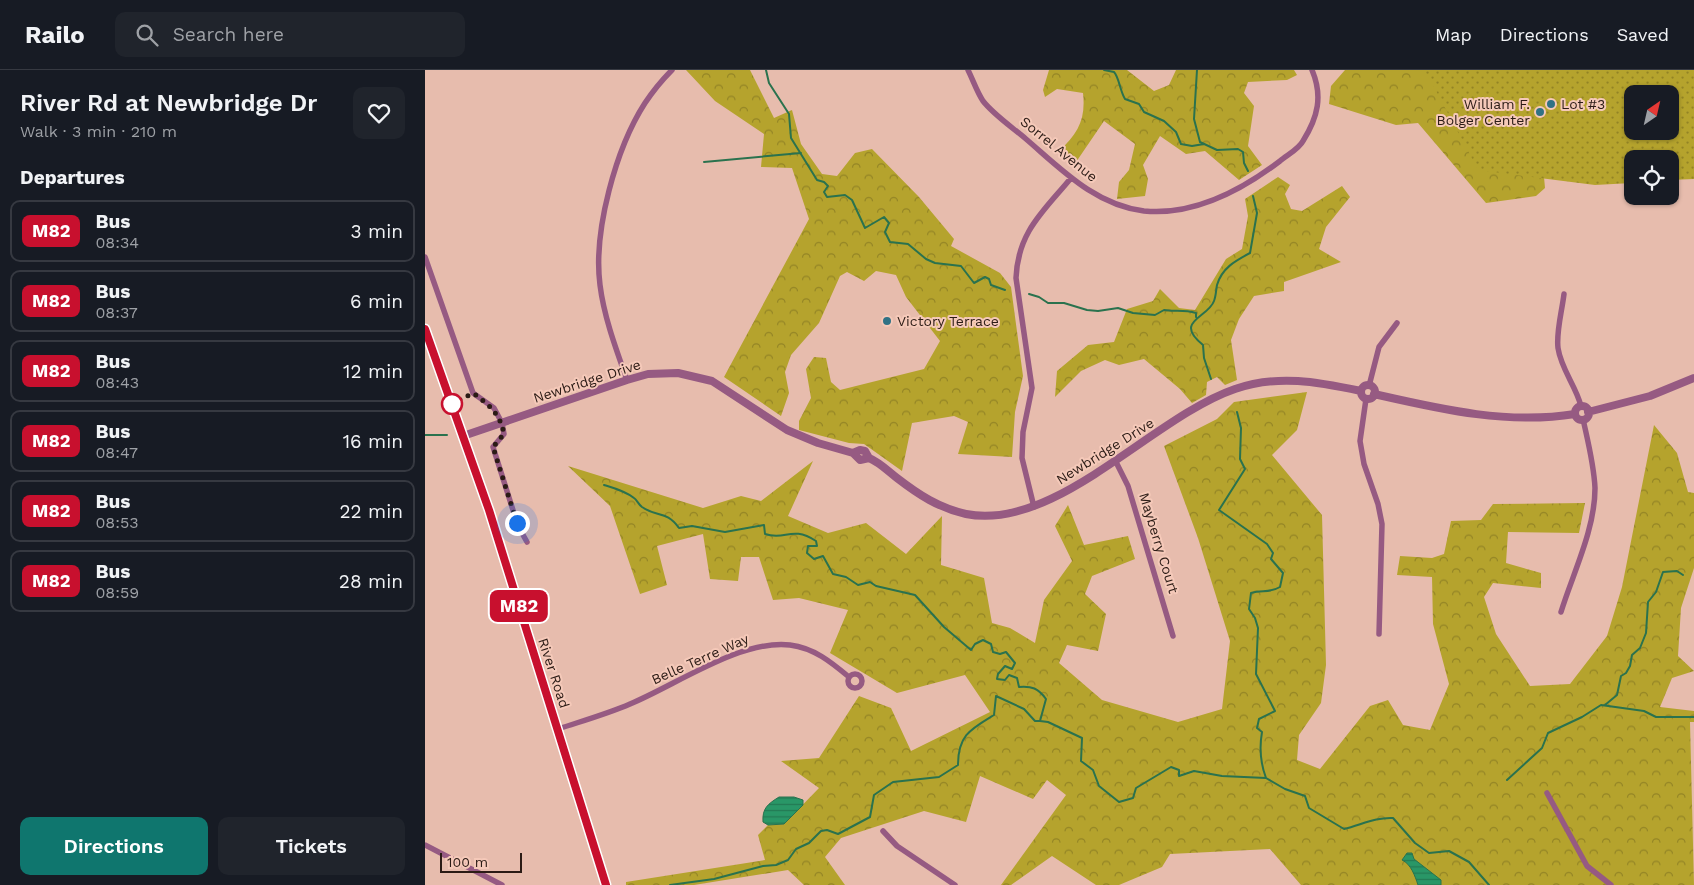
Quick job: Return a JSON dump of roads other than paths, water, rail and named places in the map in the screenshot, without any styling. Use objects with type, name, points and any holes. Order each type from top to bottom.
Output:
[{"type":"main road","name":"River Road","points":[[425,329],[489,510],[606,885]]},
{"type":"street","points":[[627,380],[604,307],[599,284],[600,231],[631,128],[651,94],[671,70]]},
{"type":"street","name":"Sorrel Avenue","points":[[968,70],[983,101],[1071,178],[1106,201],[1145,211],[1170,211],[1201,204],[1230,193],[1253,181],[1302,143],[1319,104],[1319,86],[1312,70]]},
{"type":"street","points":[[1034,507],[1022,458],[1023,432],[1032,388],[1016,278],[1017,260],[1028,231],[1071,178]]},
{"type":"street","points":[[425,257],[473,393],[494,408],[502,423],[504,434],[493,447],[518,526],[527,542]]},
{"type":"street","points":[[1564,294],[1558,348],[1562,363],[1577,389],[1581,406],[1585,407],[1588,412],[1587,418],[1583,419]]},
{"type":"street","points":[[1369,386],[1379,347],[1397,323]]},
{"type":"street","name":"Newbridge Drive","points":[[463,436],[627,380],[648,374],[678,373],[704,378],[727,390],[787,430],[818,443],[853,453],[863,450],[869,458],[916,493],[945,508],[969,514],[993,516],[1014,514],[1061,494],[1205,402],[1236,388],[1267,381],[1296,380],[1361,391]]},
{"type":"street","points":[[1588,412],[1650,396],[1694,378]]},
{"type":"street","points":[[1366,399],[1362,396],[1361,391],[1364,387],[1369,386]]},
{"type":"street","points":[[1369,386],[1373,389],[1374,394]]},
{"type":"street","points":[[1374,394],[1455,413],[1481,416],[1540,418],[1575,414]]},
{"type":"street","points":[[1366,399],[1374,394]]},
{"type":"street","points":[[1366,399],[1361,423],[1360,441],[1364,464],[1378,504],[1382,524],[1379,634]]},
{"type":"street","points":[[1575,414],[1577,408],[1581,406]]},
{"type":"street","points":[[1575,414],[1579,419],[1583,419]]},
{"type":"street","points":[[1561,612],[1588,529],[1594,504],[1593,472],[1583,419]]},
{"type":"street","name":"Mayberry Court","points":[[1115,460],[1129,486],[1173,636]]},
{"type":"street","name":"Belle Terre Way","points":[[558,729],[630,705],[741,652],[768,644],[790,645],[815,652],[849,677]]},
{"type":"street","points":[[1547,794],[1587,866],[1611,885]]},
{"type":"street","points":[[883,831],[897,846],[955,885]]},
{"type":"street","points":[[425,845],[502,885]]},
{"type":"waterway","points":[[766,70],[769,83],[789,114],[791,138],[817,180],[824,182],[828,186],[824,192],[827,197],[845,195],[852,200],[865,228],[884,217],[889,223],[885,232],[890,242],[908,244],[926,259],[935,263],[961,266],[974,283],[985,277],[989,279],[991,285],[1005,290]]},
{"type":"waterway","points":[[1104,70],[1116,74],[1125,99],[1139,104],[1144,112],[1164,121],[1176,132],[1181,144],[1192,146],[1204,144]]},
{"type":"waterway","points":[[1197,70],[1194,119],[1200,142],[1217,150],[1238,149],[1243,152],[1244,163],[1248,171]]},
{"type":"waterway","points":[[704,162],[801,153]]},
{"type":"waterway","points":[[1211,379],[1204,358],[1203,345],[1191,330],[1192,325],[1195,320],[1211,307],[1222,274],[1234,262],[1250,253],[1257,213],[1253,196]]},
{"type":"waterway","points":[[1029,294],[1039,297],[1048,303],[1064,303],[1087,310],[1098,311],[1118,308],[1133,313],[1155,315],[1164,310],[1183,311],[1196,313],[1196,317]]},
{"type":"waterway","points":[[1237,412],[1241,428],[1240,459],[1245,469],[1219,510],[1267,544],[1273,553],[1271,559],[1283,573],[1280,587],[1251,593],[1249,609],[1255,618],[1258,628],[1256,674],[1275,711],[1259,719],[1257,728],[1262,732],[1261,755],[1266,778]]},
{"type":"waterway","points":[[425,435],[447,435]]},
{"type":"waterway","points":[[604,485],[627,493],[642,507],[666,516],[679,528],[692,526],[725,532],[764,525],[765,534],[772,536],[794,534],[807,536],[816,541],[817,546],[808,546],[807,553],[814,559],[823,556],[833,574],[846,577],[858,585],[870,582],[876,586],[915,595],[944,627],[971,650],[975,644],[983,640],[991,644],[993,652],[1000,654],[1006,652],[1015,663],[1012,669],[1005,666],[998,674],[997,679],[1005,680],[1009,675],[1017,678],[1019,687],[1031,687],[1040,692],[1046,699],[1040,721],[1048,722],[1082,738],[1081,761],[1093,770],[1099,786],[1119,802],[1133,798],[1136,788],[1171,767],[1179,770],[1179,776],[1194,771],[1222,776],[1266,778],[1285,789],[1305,796],[1309,808],[1344,829],[1375,820],[1393,818],[1415,843],[1429,853],[1449,851],[1469,862],[1489,885]]},
{"type":"waterway","points":[[1605,705],[1617,695],[1621,676],[1626,673],[1630,666],[1632,655],[1640,648],[1646,633],[1648,602],[1656,592],[1663,572],[1677,571],[1683,575]]},
{"type":"waterway","points":[[670,885],[714,879],[763,866],[776,865],[788,860],[796,849],[809,843],[821,831],[827,830],[838,834],[870,817],[874,795],[893,782],[939,777],[958,765],[960,746],[967,734],[994,715],[996,696],[1024,709],[1035,721],[1039,721]]},
{"type":"waterway","points":[[1507,780],[1542,748],[1548,733],[1582,717],[1601,705],[1644,711],[1656,717],[1694,717]]},
{"type":"place","name":"Lot #3","points":[[1551,104]]},
{"type":"place","name":"William F. Bolger Center","points":[[1540,112]]},
{"type":"place","name":"Victory Terrace","points":[[887,321]]}]
